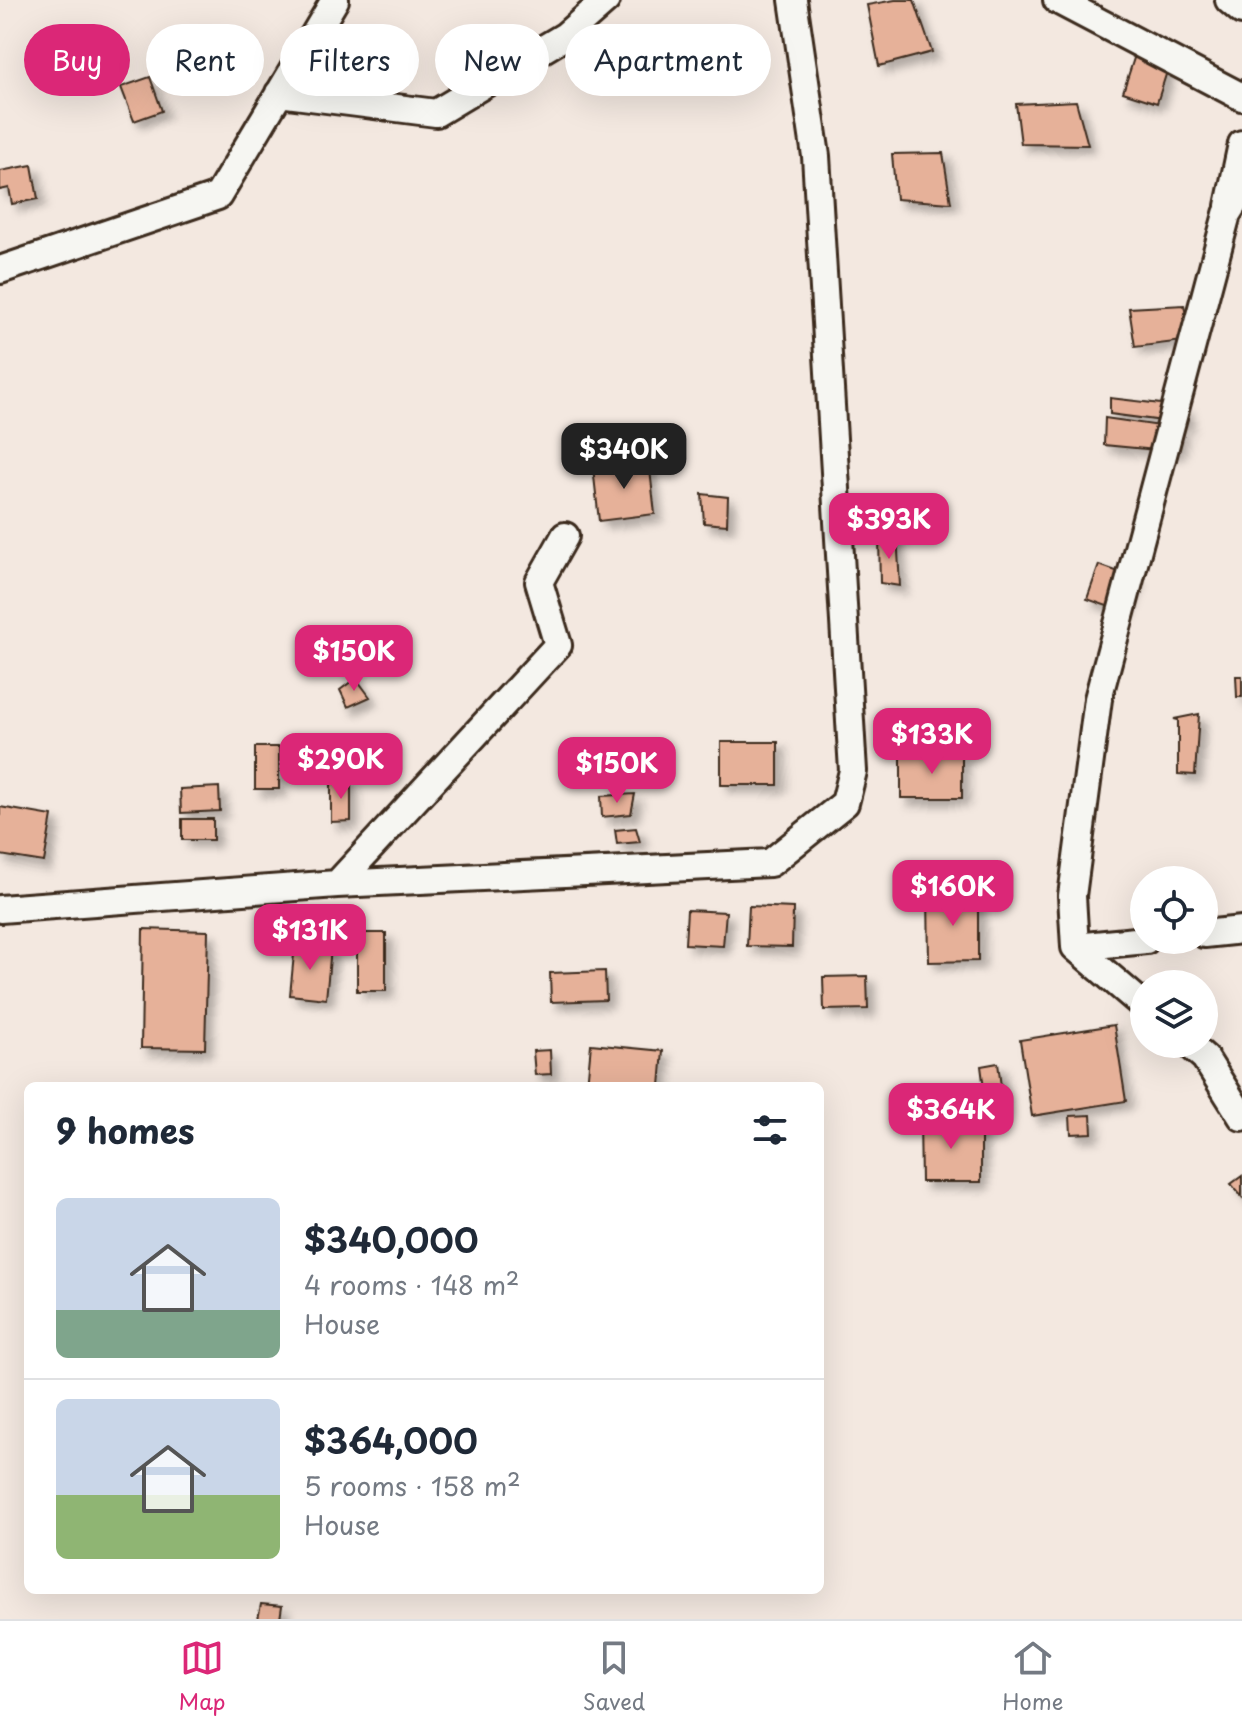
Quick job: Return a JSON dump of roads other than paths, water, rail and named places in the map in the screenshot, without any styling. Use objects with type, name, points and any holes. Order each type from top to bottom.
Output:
[{"type":"street","points":[[0,270],[218,196],[335,0]]},
{"type":"street","points":[[279,93],[436,113],[565,36],[606,0]]},
{"type":"street","points":[[0,909],[337,884],[770,863],[845,803],[853,771],[816,156],[793,0]]},
{"type":"street","points":[[1057,0],[1242,97]]},
{"type":"street","points":[[1229,0],[1242,11]]},
{"type":"street","points":[[1130,994],[1075,947],[1072,896],[1098,699],[1227,214],[1242,144]]},
{"type":"street","points":[[1227,214],[1242,190]]},
{"type":"street","points":[[337,884],[558,645],[539,582],[565,536]]},
{"type":"street","points":[[1218,933],[1242,930]]},
{"type":"street","points":[[1075,947],[1130,942]]},
{"type":"street","points":[[1205,1058],[1242,1117]]}]
